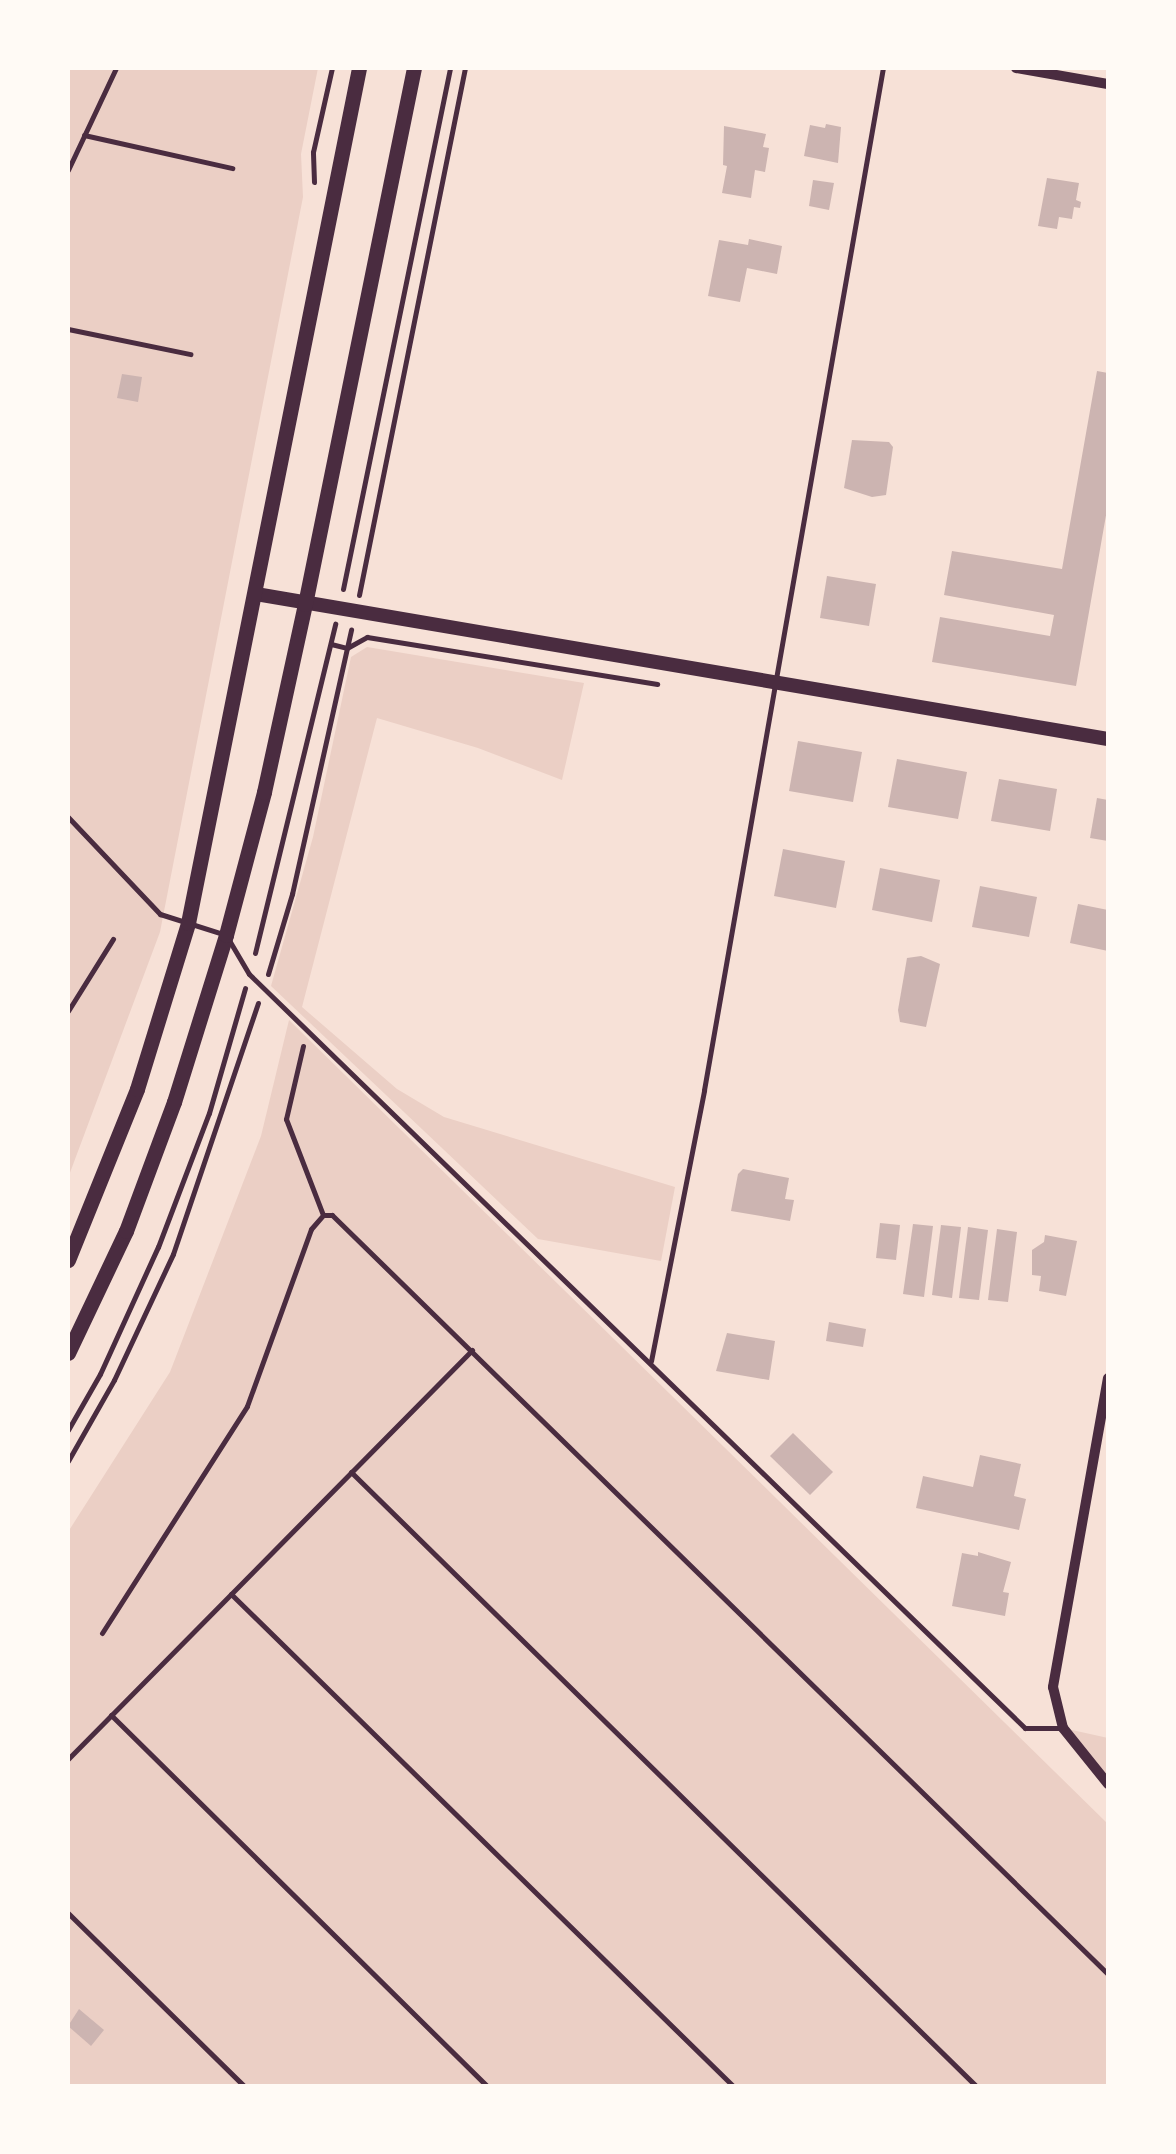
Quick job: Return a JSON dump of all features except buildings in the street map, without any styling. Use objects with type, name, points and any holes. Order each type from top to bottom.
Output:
[{"type":"main road","points":[[68,1260],[137,1089],[188,922],[359,68]]},
{"type":"main road","points":[[68,1354],[126,1231],[174,1102],[226,936],[264,792],[305,604],[414,68]]},
{"type":"street","points":[[1016,68],[1108,84]]},
{"type":"street","points":[[256,594],[1108,739]]},
{"type":"street","points":[[1108,1378],[1058,1644],[1054,1687],[1063,1728],[1108,1784]]},
{"type":"lane","points":[[651,1361],[704,1090],[883,68]]},
{"type":"lane","points":[[68,817],[160,914],[226,936],[249,974],[1026,1728],[1063,1728]]},
{"type":"path","points":[[68,170],[116,68]]},
{"type":"path","points":[[68,1430],[100,1374],[158,1247],[209,1113],[249,974],[338,610],[450,68]]},
{"type":"path","points":[[68,1461],[114,1380],[174,1254],[292,894],[354,613],[465,68]]},
{"type":"path","points":[[84,135],[232,168]]},
{"type":"path","points":[[68,329],[190,354]]},
{"type":"path","points":[[68,1011],[113,940]]},
{"type":"path","points":[[307,1028],[286,1119],[323,1216]]},
{"type":"path","points":[[323,1216],[337,1218],[1108,1974]]},
{"type":"path","points":[[102,1633],[247,1406],[298,1259],[311,1229],[323,1216]]},
{"type":"path","points":[[68,1759],[472,1350]]},
{"type":"path","points":[[351,1472],[976,2086]]},
{"type":"path","points":[[231,1594],[733,2086]]},
{"type":"path","points":[[111,1715],[488,2086]]},
{"type":"path","points":[[68,1913],[244,2086]]},
{"type":"shaded area","points":[[68,68],[318,68],[301,154],[303,197],[160,932],[68,1178]]},
{"type":"shaded area","points":[[367,647],[584,683],[562,780],[478,748],[377,718],[302,1007],[397,1089],[444,1117],[675,1187],[661,1261],[538,1239],[271,986],[313,837],[351,657]]},
{"type":"shaded area","points":[[289,1020],[1108,1824],[1108,2086],[68,2086],[68,1532],[170,1372],[261,1136]]},
{"type":"shaded area","points":[[1063,1728],[1108,1738],[1108,1784]]}]
